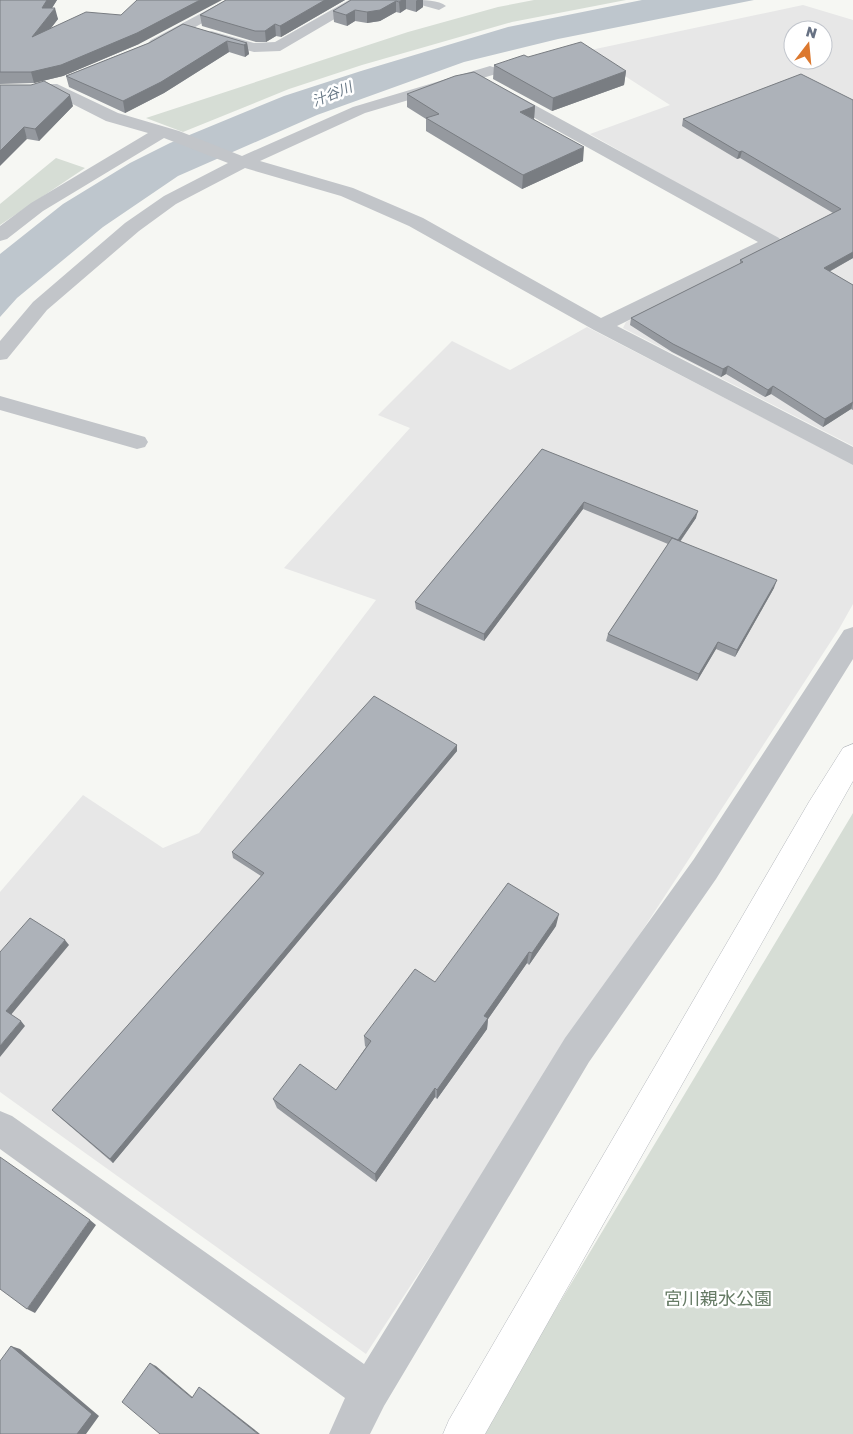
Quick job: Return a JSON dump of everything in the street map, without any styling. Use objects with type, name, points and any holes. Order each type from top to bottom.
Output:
[{"type":"street","points":[[145,49],[237,0]]},
{"type":"street","points":[[183,28],[255,49],[268,49],[280,46],[360,0]]},
{"type":"street","points":[[419,0],[439,6]]},
{"type":"street","points":[[0,354],[40,306],[132,227],[170,200],[238,161],[359,110],[490,71]]},
{"type":"street","points":[[472,76],[772,242],[601,326]]},
{"type":"street","points":[[34,90],[70,81]]},
{"type":"street","points":[[51,87],[112,117],[167,133],[238,161],[347,192],[416,222],[601,326],[853,457]]},
{"type":"street","points":[[0,234],[37,207],[167,133]]},
{"type":"street","points":[[0,404],[137,442]]},
{"type":"street","points":[[349,1434],[370,1392],[577,1050],[705,869],[853,637]]},
{"type":"street","points":[[463,1434],[814,820],[853,756]]},
{"type":"street","points":[[0,1128],[370,1392]]},
{"type":"shaded area","points":[[803,5],[853,20],[853,446],[623,328],[626,322],[774,249],[770,236],[590,134],[670,105],[586,51]]},
{"type":"shaded area","points":[[587,327],[853,464],[853,604],[839,629],[366,1354],[0,1092],[0,892],[83,795],[163,848],[199,833],[376,600],[284,568],[410,428],[378,415],[452,341],[510,370]]},
{"type":"green space","points":[[534,0],[626,0],[512,22],[362,65],[289,89],[183,132],[146,118],[408,32],[498,7]]},
{"type":"green space","points":[[56,158],[85,168],[0,225],[0,204]]},
{"type":"green space","name":"宮川親水公園","points":[[853,813],[853,1434],[481,1434]]},
{"type":"water","name":"汁谷川","points":[[642,0],[754,0],[558,39],[464,62],[317,115],[178,176],[103,227],[17,298],[0,317],[0,254],[63,204],[130,163],[170,143],[284,96],[361,71],[508,27]]},
{"type":"building","points":[[0,0],[47,0],[42,8],[55,8],[32,37],[86,12],[121,15],[137,0],[200,0],[137,33],[61,65],[31,72],[0,72]]},
{"type":"building","points":[[226,0],[325,0],[280,26],[275,24],[265,31],[255,31],[200,15]]},
{"type":"building","points":[[351,0],[402,0],[396,1],[380,10],[367,12],[355,10],[346,15],[333,11]]},
{"type":"building","points":[[183,24],[247,43],[244,45],[227,41],[161,82],[123,101],[66,76],[149,43]]},
{"type":"building","points":[[581,42],[626,71],[553,98],[494,65],[524,55],[528,57]]},
{"type":"building","points":[[474,72],[535,106],[520,112],[584,147],[523,175],[426,118],[439,114],[407,94],[455,76]]},
{"type":"building","points":[[801,74],[853,100],[853,252],[824,268],[853,285],[853,402],[825,419],[773,386],[768,390],[728,366],[723,369],[673,344],[631,318],[743,262],[740,260],[841,209],[683,119]]},
{"type":"building","points":[[44,81],[70,95],[35,129],[24,127],[0,151],[0,85],[31,85]]},
{"type":"building","points":[[542,449],[698,511],[678,540],[584,502],[484,634],[415,602]]},
{"type":"building","points":[[672,538],[777,580],[737,650],[718,642],[699,674],[608,634]]},
{"type":"building","points":[[374,696],[457,745],[110,1159],[52,1110],[264,873],[232,852]]},
{"type":"building","points":[[508,883],[559,914],[532,953],[529,952],[484,1016],[488,1018],[437,1090],[435,1088],[375,1174],[273,1099],[300,1064],[336,1090],[371,1041],[364,1036],[415,969],[435,982]]},
{"type":"building","points":[[30,918],[65,940],[6,1011],[21,1021],[0,1046],[0,952]]},
{"type":"building","points":[[0,1157],[90,1220],[27,1309],[0,1289]]},
{"type":"building","points":[[11,1346],[92,1414],[77,1434],[0,1434],[0,1361]]},
{"type":"building","points":[[150,1363],[192,1398],[199,1387],[258,1434],[160,1434],[122,1402]]}]
